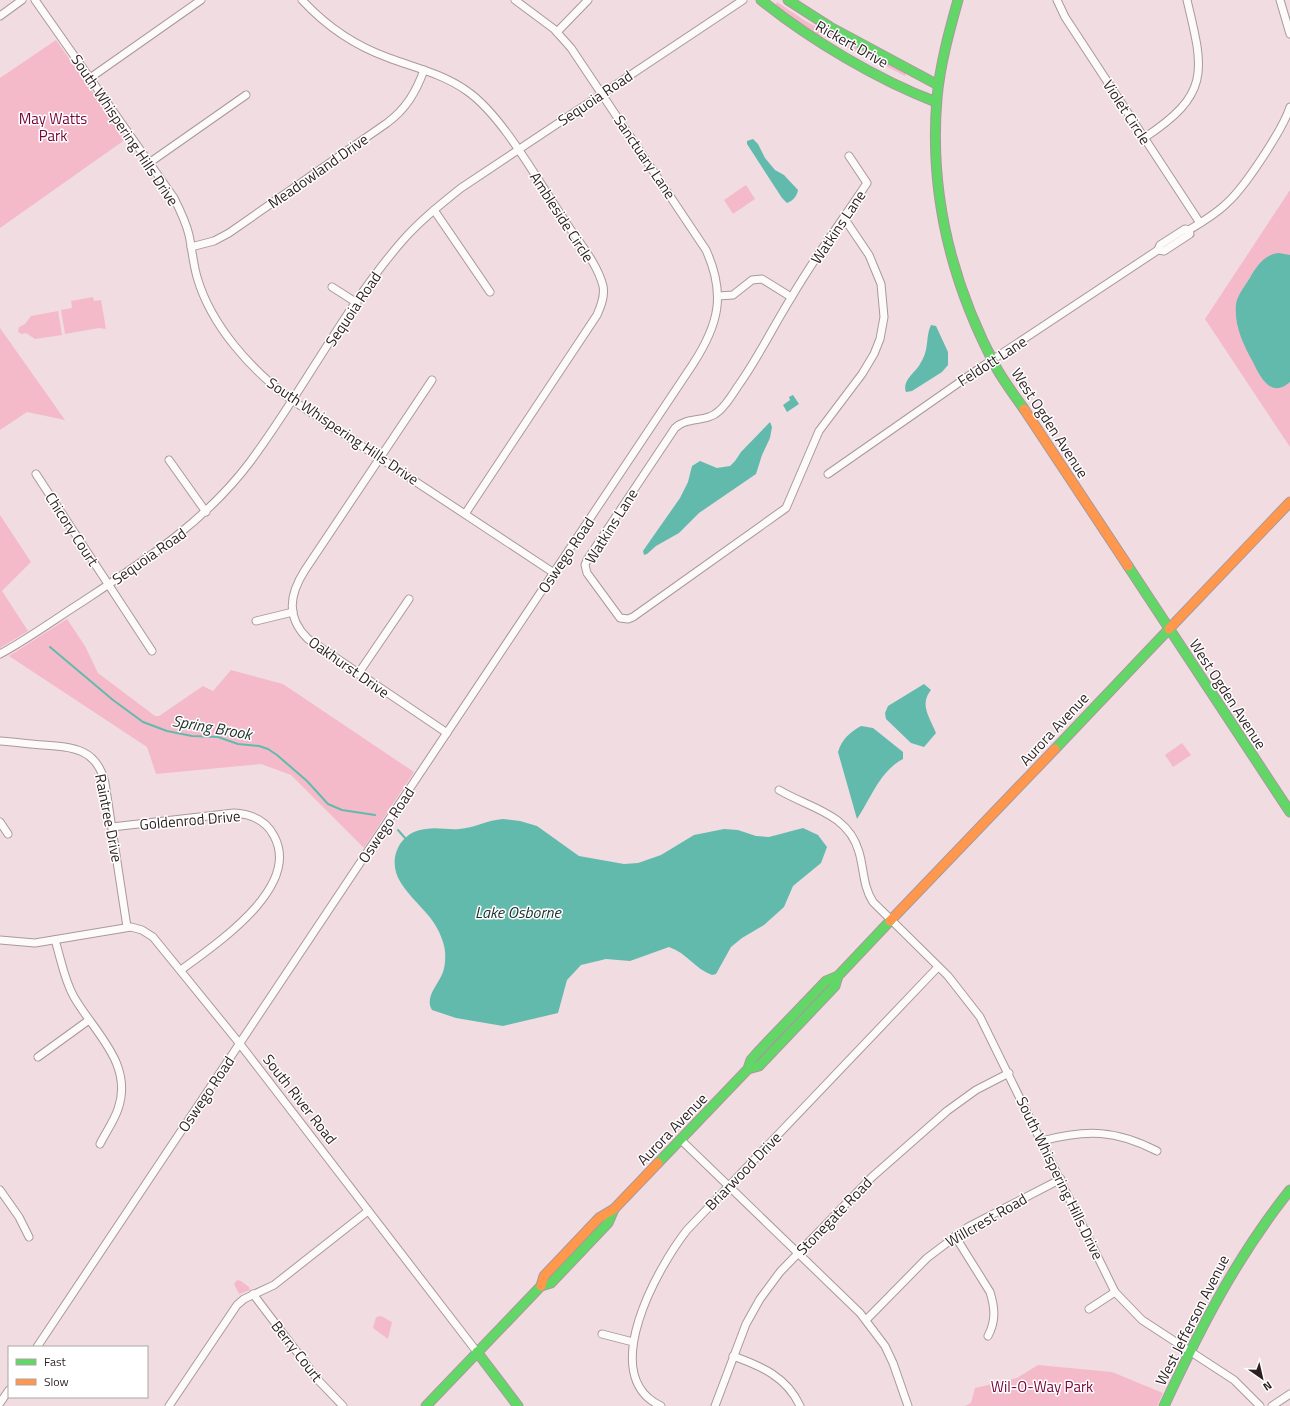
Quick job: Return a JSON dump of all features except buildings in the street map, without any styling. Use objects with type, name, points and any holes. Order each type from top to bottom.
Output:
[{"type":"main road","name":"Rickert Drive","points":[[761,0],[788,21],[821,43],[914,94],[936,102]]},
{"type":"main road","name":"Rickert Drive","points":[[788,0],[830,27],[938,85]]},
{"type":"main road","name":"West Ogden Avenue","points":[[958,0],[938,85],[934,124],[936,176],[946,238],[968,307],[993,360],[1290,812]]},
{"type":"main road","name":"Aurora Avenue","points":[[426,1406],[541,1286],[551,1283],[608,1223],[614,1209],[748,1069],[759,1066],[775,1050],[835,986],[838,976],[1290,502]]},
{"type":"main road","name":"West Jefferson Avenue","points":[[1164,1406],[1231,1271],[1260,1228],[1290,1190]]},
{"type":"main road","name":"South River Road","points":[[477,1352],[518,1406]]},
{"type":"street","points":[[0,16],[22,0]]},
{"type":"street","name":"South Whispering Hills Drive","points":[[35,0],[149,163],[181,212],[186,223],[200,287],[214,316],[253,367],[292,400],[554,573]]},
{"type":"street","points":[[90,78],[201,0]]},
{"type":"street","name":"Ambleside Circle","points":[[302,0],[330,26],[351,40],[380,55],[424,70],[459,85],[483,104],[495,117],[518,150],[598,273],[603,286],[603,300],[594,320],[465,514]]},
{"type":"street","name":"Sanctuary Lane","points":[[515,0],[558,32],[580,60],[706,250],[716,273],[718,296]]},
{"type":"street","points":[[558,32],[588,0]]},
{"type":"street","name":"Sequoia Road","points":[[0,654],[174,540],[206,512],[231,486],[250,462],[387,259],[405,238],[434,210],[461,188],[743,0]]},
{"type":"street","name":"Violet Circle","points":[[1057,0],[1064,17],[1200,223]]},
{"type":"street","points":[[1144,138],[1170,120],[1181,109],[1191,95],[1197,78],[1199,54],[1188,0]]},
{"type":"street","points":[[1280,0],[1290,34]]},
{"type":"street","name":"Meadowland Drive","points":[[191,247],[214,241],[229,234],[387,123],[396,116],[412,97],[424,70]]},
{"type":"street","points":[[149,163],[246,95]]},
{"type":"street","name":"Feldott Lane","points":[[828,474],[993,360],[1158,250],[1164,251],[1190,234],[1189,230],[1222,208],[1237,193],[1284,122],[1290,107]]},
{"type":"street","name":"Watkins Lane","points":[[844,218],[869,255],[878,272],[883,291],[884,317],[880,338],[870,361],[818,431],[790,502],[781,514],[633,617],[624,620],[616,615],[587,573],[585,565],[586,560],[675,428],[686,421],[714,415],[724,406],[756,360],[791,297],[867,183],[849,156]]},
{"type":"street","points":[[434,210],[490,292]]},
{"type":"street","points":[[718,296],[733,295],[752,280],[762,279],[791,297]]},
{"type":"street","points":[[332,287],[357,303]]},
{"type":"street","name":"Oswego Road","points":[[38,1346],[704,347],[714,326],[718,296]]},
{"type":"street","name":"Oakhurst Drive","points":[[432,380],[296,584],[293,592],[292,612],[298,627],[308,639],[447,733]]},
{"type":"street","points":[[169,460],[206,512]]},
{"type":"street","name":"Chicory Court","points":[[36,474],[152,651]]},
{"type":"street","points":[[358,674],[409,599]]},
{"type":"street","points":[[256,621],[292,612]]},
{"type":"street","name":"Raintree Drive","points":[[0,741],[69,747],[88,755],[96,762],[104,776],[127,927]]},
{"type":"street","name":"South Whispering Hills Drive","points":[[779,790],[792,798],[835,817],[846,828],[858,849],[869,896],[891,921],[960,989],[980,1017],[1116,1292],[1142,1320],[1234,1380],[1260,1406]]},
{"type":"street","name":"Goldenrod Drive","points":[[112,827],[234,813],[255,817],[265,824],[276,839],[280,856],[280,866],[272,885],[255,908],[234,929],[181,970]]},
{"type":"street","points":[[0,822],[8,834]]},
{"type":"street","name":"South River Road","points":[[0,940],[21,943],[55,940],[127,927],[142,930],[153,937],[240,1044],[477,1352]]},
{"type":"street","points":[[55,940],[67,982],[74,998],[114,1056],[121,1080],[121,1093],[118,1108],[100,1144]]},
{"type":"street","name":"Briarwood Drive","points":[[661,1406],[644,1392],[635,1378],[631,1363],[633,1342],[651,1289],[672,1250],[687,1230],[728,1186],[938,967]]},
{"type":"street","points":[[38,1057],[89,1020]]},
{"type":"street","name":"Stonegate Road","points":[[715,1406],[746,1324],[760,1300],[780,1272],[872,1178],[946,1111],[976,1090],[1009,1073]]},
{"type":"street","points":[[1042,1141],[1072,1134],[1098,1133],[1131,1139],[1157,1151]]},
{"type":"street","points":[[681,1140],[866,1320],[885,1346],[893,1363],[908,1406]]},
{"type":"street","name":"Willcrest Road","points":[[866,1320],[927,1258],[955,1236],[1061,1179]]},
{"type":"street","points":[[0,1190],[19,1217],[29,1237]]},
{"type":"street","points":[[169,1406],[228,1316],[237,1305],[253,1294],[274,1285],[368,1211]]},
{"type":"street","points":[[955,1236],[985,1281],[993,1301],[994,1321],[988,1336]]},
{"type":"street","points":[[1089,1309],[1116,1292]]},
{"type":"street","name":"Berry Court","points":[[253,1294],[319,1381],[343,1406]]},
{"type":"street","points":[[602,1334],[633,1342]]},
{"type":"street","points":[[733,1356],[761,1366],[773,1373],[789,1388],[800,1406]]},
{"type":"street","points":[[0,1403],[8,1391]]},
{"type":"street","points":[[1272,1406],[1290,1394]]},
{"type":"green space","points":[[777,2],[807,22],[906,73],[905,76],[873,59],[808,30],[775,6]]},
{"type":"green space","name":"May Watts Park","points":[[56,40],[126,139],[0,228],[0,78]]},
{"type":"green space","points":[[746,185],[755,199],[733,214],[724,200]]},
{"type":"green space","points":[[1290,190],[1290,447],[1205,319]]},
{"type":"green space","points":[[93,297],[94,301],[101,300],[106,329],[99,328],[65,334],[61,310],[72,308],[71,301]]},
{"type":"green space","points":[[58,311],[62,335],[35,339],[26,333],[22,334],[18,332],[19,327],[25,324],[31,316]]},
{"type":"green space","points":[[0,328],[65,420],[27,412],[0,430]]},
{"type":"green space","points":[[0,515],[31,562],[2,591],[28,631],[0,648]]},
{"type":"green space","points":[[67,619],[85,646],[98,673],[155,716],[159,716],[203,686],[213,691],[231,670],[283,684],[414,772],[364,848],[291,775],[261,764],[156,774],[147,747],[9,656]]},
{"type":"green space","points":[[1182,743],[1191,755],[1173,767],[1165,755]]},
{"type":"green space","points":[[829,984],[757,1063],[755,1062],[765,1051]]},
{"type":"green space","points":[[237,1280],[249,1287],[250,1290],[239,1294],[234,1284]]},
{"type":"green space","points":[[381,1316],[392,1322],[388,1339],[373,1328],[376,1317]]},
{"type":"green space","name":"Wil-O-Way Park","points":[[1038,1365],[1112,1372],[1163,1393],[1157,1406],[965,1406],[971,1403],[975,1388],[1017,1378]]},
{"type":"water","points":[[753,139],[758,144],[765,158],[775,170],[784,175],[798,190],[793,200],[787,203],[782,198],[747,144],[747,141]]},
{"type":"water","points":[[1279,253],[1290,255],[1290,382],[1283,387],[1277,388],[1267,384],[1259,374],[1246,348],[1236,319],[1236,304],[1239,296],[1257,266],[1270,255]]},
{"type":"water","points":[[931,325],[936,326],[948,352],[948,365],[942,372],[912,391],[906,392],[905,388],[907,380],[923,359]]},
{"type":"water","points":[[793,395],[799,404],[787,412],[783,405],[790,400],[789,397]]},
{"type":"water","points":[[770,422],[772,427],[770,438],[762,455],[756,474],[699,513],[679,533],[656,546],[644,555],[643,551],[680,498],[688,482],[692,466],[700,461],[717,468],[730,466],[741,452]]},
{"type":"water","points":[[924,684],[931,690],[926,701],[926,706],[936,733],[924,747],[911,743],[886,719],[885,713],[888,706]]},
{"type":"water","points":[[861,726],[873,728],[903,752],[903,759],[888,770],[857,819],[838,752],[846,737]]},
{"type":"water","name":"Lake Osborne","points":[[503,819],[520,821],[537,826],[579,856],[624,864],[638,863],[661,855],[694,835],[724,829],[738,830],[756,836],[769,837],[803,828],[818,835],[827,847],[821,863],[793,886],[784,907],[764,925],[742,938],[731,947],[716,974],[712,975],[706,972],[681,953],[669,947],[630,961],[606,959],[581,965],[567,980],[558,1013],[503,1026],[456,1018],[432,1010],[430,1005],[431,995],[441,977],[444,968],[444,945],[435,924],[406,891],[401,883],[395,866],[395,857],[402,841],[417,831],[430,828],[465,828]]},
{"type":"waterway","name":"Spring Brook","points":[[50,647],[113,700],[143,722],[167,731],[192,736],[218,737],[238,744],[259,746],[268,749],[307,781],[328,804],[342,810],[375,815]]},
{"type":"waterway","name":"Spring Brook","points":[[398,830],[405,838]]},
{"type":"traffic: fast","points":[[761,0],[822,44],[891,82],[936,102]]},
{"type":"traffic: fast","points":[[788,0],[830,27],[938,85]]},
{"type":"traffic: fast","points":[[958,0],[948,36],[938,86],[935,133],[941,203],[947,238],[956,271],[968,305],[981,337],[997,369],[1024,409]]},
{"type":"traffic: fast","points":[[1128,566],[1290,812]]},
{"type":"traffic: fast","points":[[1055,749],[1169,629]]},
{"type":"traffic: fast","points":[[658,1163],[748,1069],[751,1060],[758,1052],[826,981],[838,976],[890,921]]},
{"type":"traffic: fast","points":[[748,1069],[759,1066],[835,986],[838,976]]},
{"type":"traffic: fast","points":[[1164,1406],[1191,1349],[1236,1267],[1271,1215],[1290,1190]]},
{"type":"traffic: fast","points":[[426,1406],[541,1286],[551,1283],[608,1223],[614,1209]]},
{"type":"traffic: fast","points":[[477,1352],[518,1406]]},
{"type":"traffic: slow","points":[[1024,409],[1128,566]]},
{"type":"traffic: slow","points":[[1169,629],[1290,502]]},
{"type":"traffic: slow","points":[[890,921],[1055,749]]},
{"type":"traffic: slow","points":[[541,1286],[544,1276],[599,1218],[614,1209],[658,1163]]}]
